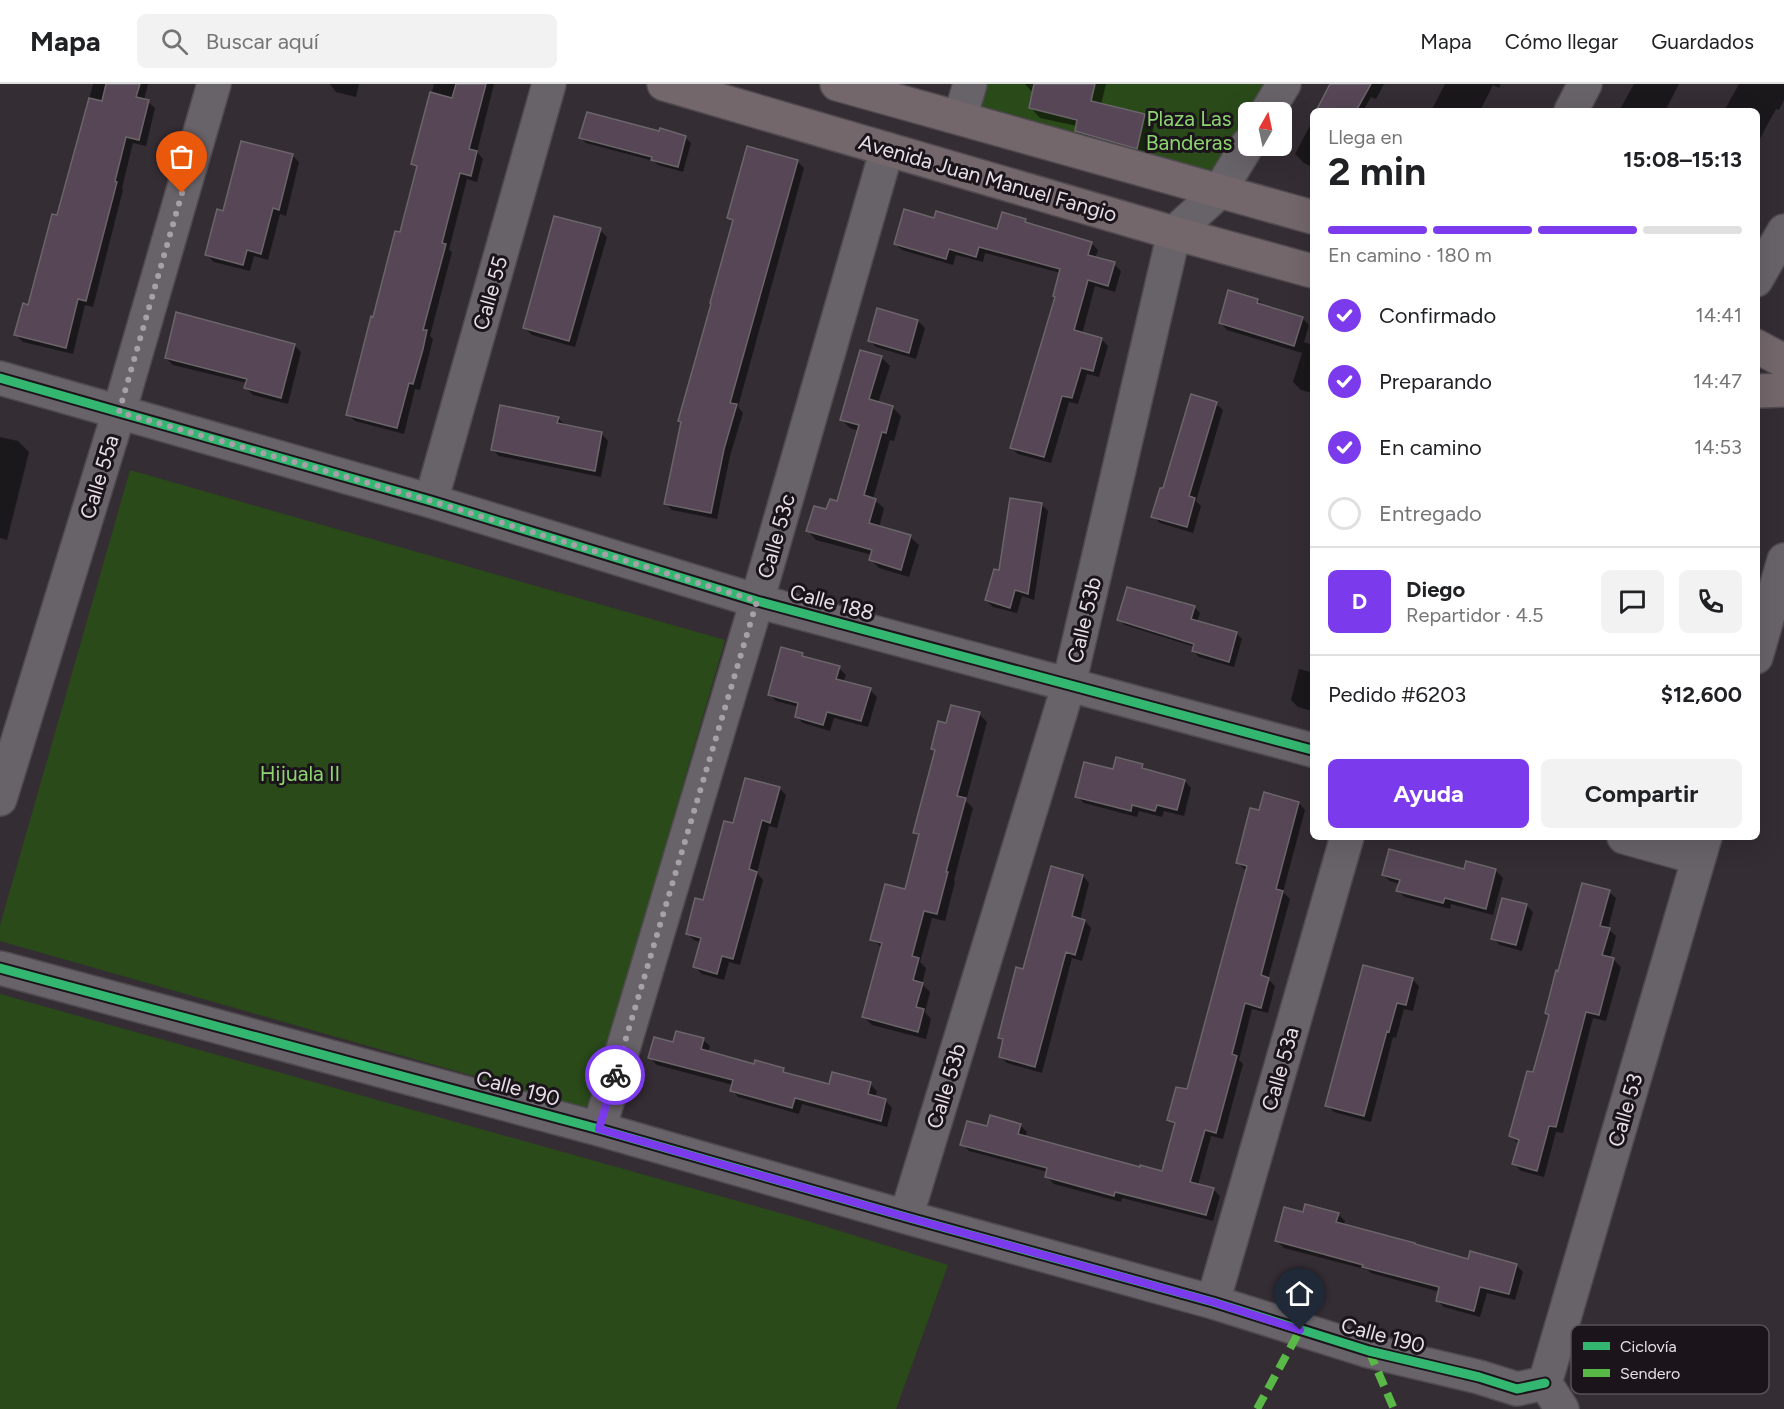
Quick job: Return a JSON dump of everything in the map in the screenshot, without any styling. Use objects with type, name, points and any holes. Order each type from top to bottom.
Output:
[{"type":"main road","name":"Avenida Juan Manuel Fangio","points":[[664,84],[1310,270]]},
{"type":"main road","points":[[837,84],[1310,217]]},
{"type":"main road","points":[[1760,348],[1784,361]]},
{"type":"main road","points":[[1760,391],[1784,390]]},
{"type":"street","name":"Calle 55a","points":[[0,799],[119,412],[214,84]]},
{"type":"street","name":"Calle 55","points":[[431,501],[549,84]]},
{"type":"street","points":[[960,118],[970,84]]},
{"type":"street","points":[[1273,102],[1284,84]]},
{"type":"street","points":[[1573,108],[1586,84]]},
{"type":"street","name":"Calle 53c","points":[[599,1129],[757,601],[887,149]]},
{"type":"street","points":[[1174,233],[1219,192],[1241,156]]},
{"type":"street","points":[[1760,273],[1784,231]]},
{"type":"street","name":"Calle 53b","points":[[906,1217],[1069,684],[1174,233]]},
{"type":"street","name":"Calle 188","points":[[0,378],[431,501],[757,601],[1310,749]]},
{"type":"street","points":[[1760,643],[1784,560]]},
{"type":"street","name":"Calle 53a","points":[[1213,1302],[1346,840]]},
{"type":"street","points":[[1645,840],[1702,848]]},
{"type":"street","name":"Calle 53","points":[[1572,1325],[1702,848]]},
{"type":"street","name":"Calle 190","points":[[0,968],[599,1129],[1213,1302],[1369,1351],[1553,1396]]},
{"type":"street","name":"Calle 53","points":[[1553,1396],[1571,1330]]},
{"type":"green space","name":"Plaza Las Banderas","points":[[977,84],[1270,84],[1260,102],[1238,102],[1238,142],[1215,185],[968,116]]},
{"type":"green space","name":"Hijuala II","points":[[130,470],[725,640],[589,1109],[0,941],[0,925]]},
{"type":"green space","points":[[0,994],[805,1220],[948,1265],[896,1409],[0,1409]]},
{"type":"building","points":[[106,84],[140,84],[136,97],[149,100],[139,140],[126,137],[115,181],[117,182],[86,301],[78,299],[66,348],[14,335],[23,303],[28,305],[52,214],[57,215],[89,98],[102,101]]},
{"type":"building","points":[[456,84],[486,84],[469,149],[477,151],[471,176],[460,173],[442,243],[446,244],[423,330],[427,330],[423,349],[413,384],[409,383],[397,428],[346,415],[395,231],[400,232],[417,166],[411,164],[430,92],[452,98]]},
{"type":"building","points":[[1034,84],[1095,84],[1091,101],[1145,114],[1137,149],[1075,131],[1077,120],[1029,108]]},
{"type":"building","points":[[1330,84],[1371,84],[1358,108],[1318,108]]},
{"type":"building","points":[[587,112],[686,136],[678,167],[651,160],[652,157],[579,138]]},
{"type":"building","points":[[241,141],[293,154],[279,210],[273,208],[261,254],[247,250],[243,265],[205,255],[217,209],[223,211]]},
{"type":"building","points":[[747,146],[798,160],[730,403],[737,404],[724,449],[711,513],[664,504],[681,422],[678,421],[733,220],[727,218]]},
{"type":"building","points":[[904,209],[934,218],[936,211],[997,229],[1002,212],[1026,219],[1025,222],[1092,242],[1088,255],[1115,262],[1108,286],[1088,280],[1074,330],[1102,338],[1093,371],[1081,368],[1072,398],[1062,396],[1044,457],[1010,448],[1055,297],[1053,296],[1060,269],[979,247],[976,257],[949,249],[946,259],[894,244]]},
{"type":"building","points":[[554,216],[601,228],[569,341],[523,328]]},
{"type":"building","points":[[1228,290],[1258,299],[1257,303],[1303,317],[1294,346],[1219,323]]},
{"type":"building","points":[[877,308],[918,320],[909,353],[868,341]]},
{"type":"building","points":[[176,312],[295,344],[281,398],[244,388],[247,379],[165,358]]},
{"type":"building","points":[[860,350],[882,356],[869,399],[893,406],[886,433],[882,432],[864,495],[876,499],[869,523],[911,535],[901,570],[869,560],[872,550],[806,531],[814,506],[826,509],[830,499],[837,501],[859,425],[840,420]]},
{"type":"building","points":[[1191,394],[1217,402],[1189,496],[1195,498],[1187,527],[1151,517],[1160,488],[1163,488]]},
{"type":"building","points":[[500,405],[559,417],[557,423],[602,432],[595,471],[491,450]]},
{"type":"building","points":[[1010,498],[1042,503],[1028,594],[1015,590],[1010,608],[985,600],[994,569],[999,570]]},
{"type":"building","points":[[1127,587],[1195,606],[1191,619],[1237,632],[1229,662],[1192,651],[1194,644],[1117,620]]},
{"type":"building","points":[[781,647],[803,653],[802,656],[840,666],[836,679],[871,688],[861,721],[827,712],[823,725],[795,717],[798,703],[768,695]]},
{"type":"building","points":[[951,705],[980,712],[957,796],[966,798],[937,914],[924,911],[912,956],[919,958],[913,980],[923,983],[916,1007],[924,1009],[918,1032],[862,1017],[882,943],[870,940],[885,884],[905,889],[919,834],[913,833],[935,750],[931,749],[938,721],[946,723]]},
{"type":"building","points":[[1116,757],[1143,764],[1142,768],[1185,780],[1177,810],[1157,805],[1155,811],[1132,805],[1131,811],[1075,797],[1084,762],[1113,769]]},
{"type":"building","points":[[745,778],[780,787],[770,823],[762,820],[749,869],[757,872],[733,959],[722,956],[717,974],[693,967],[701,938],[686,934],[695,898],[703,900],[724,821],[733,823]]},
{"type":"building","points":[[1264,792],[1299,802],[1276,889],[1283,891],[1261,975],[1269,978],[1261,1008],[1245,1003],[1232,1054],[1237,1056],[1216,1133],[1205,1130],[1190,1182],[1214,1188],[1206,1215],[1115,1192],[1114,1196],[1045,1177],[1047,1168],[960,1145],[967,1121],[987,1126],[990,1115],[1021,1124],[1018,1134],[1162,1171],[1175,1123],[1167,1120],[1176,1087],[1187,1089],[1247,866],[1236,863],[1250,808],[1259,810]]},
{"type":"building","points":[[1389,849],[1464,869],[1466,861],[1496,869],[1486,909],[1445,898],[1443,903],[1396,891],[1400,880],[1382,875]]},
{"type":"building","points":[[1051,866],[1083,875],[1072,916],[1085,920],[1075,955],[1066,952],[1035,1067],[999,1057],[1003,1039],[998,1038],[1016,967],[1023,969]]},
{"type":"building","points":[[1582,883],[1610,890],[1600,926],[1610,928],[1602,955],[1614,958],[1599,1015],[1586,1012],[1556,1127],[1549,1126],[1537,1171],[1512,1164],[1519,1140],[1509,1136],[1527,1071],[1533,1072],[1549,1015],[1545,1013],[1556,970],[1558,971]]},
{"type":"building","points":[[1502,898],[1527,904],[1516,945],[1491,939]]},
{"type":"building","points":[[1363,965],[1413,978],[1406,1005],[1397,1003],[1389,1032],[1387,1031],[1364,1116],[1325,1106]]},
{"type":"building","points":[[676,1031],[704,1038],[701,1049],[754,1064],[755,1060],[784,1068],[783,1072],[829,1084],[832,1072],[871,1082],[868,1094],[886,1099],[881,1121],[795,1098],[792,1108],[730,1091],[733,1080],[648,1058],[654,1037],[673,1042]]},
{"type":"building","points":[[1305,1204],[1339,1213],[1336,1222],[1468,1259],[1470,1251],[1517,1264],[1509,1294],[1480,1287],[1474,1311],[1436,1301],[1439,1287],[1275,1241],[1284,1207],[1303,1212]]},
{"type":"marked path","points":[[1257,1409],[1300,1330]]},
{"type":"marked path","points":[[1369,1351],[1394,1409]]},
{"type":"cycle path","points":[[0,378],[431,501],[757,601],[1310,749]]},
{"type":"cycle path","points":[[0,968],[599,1129],[1213,1302],[1369,1351],[1479,1377],[1517,1389],[1545,1383]]},
{"type":"way so far","points":[[182,193],[119,412],[431,501],[757,601],[615,1075]]},
{"type":"route","points":[[615,1075],[599,1129],[1213,1302],[1300,1330]]}]
